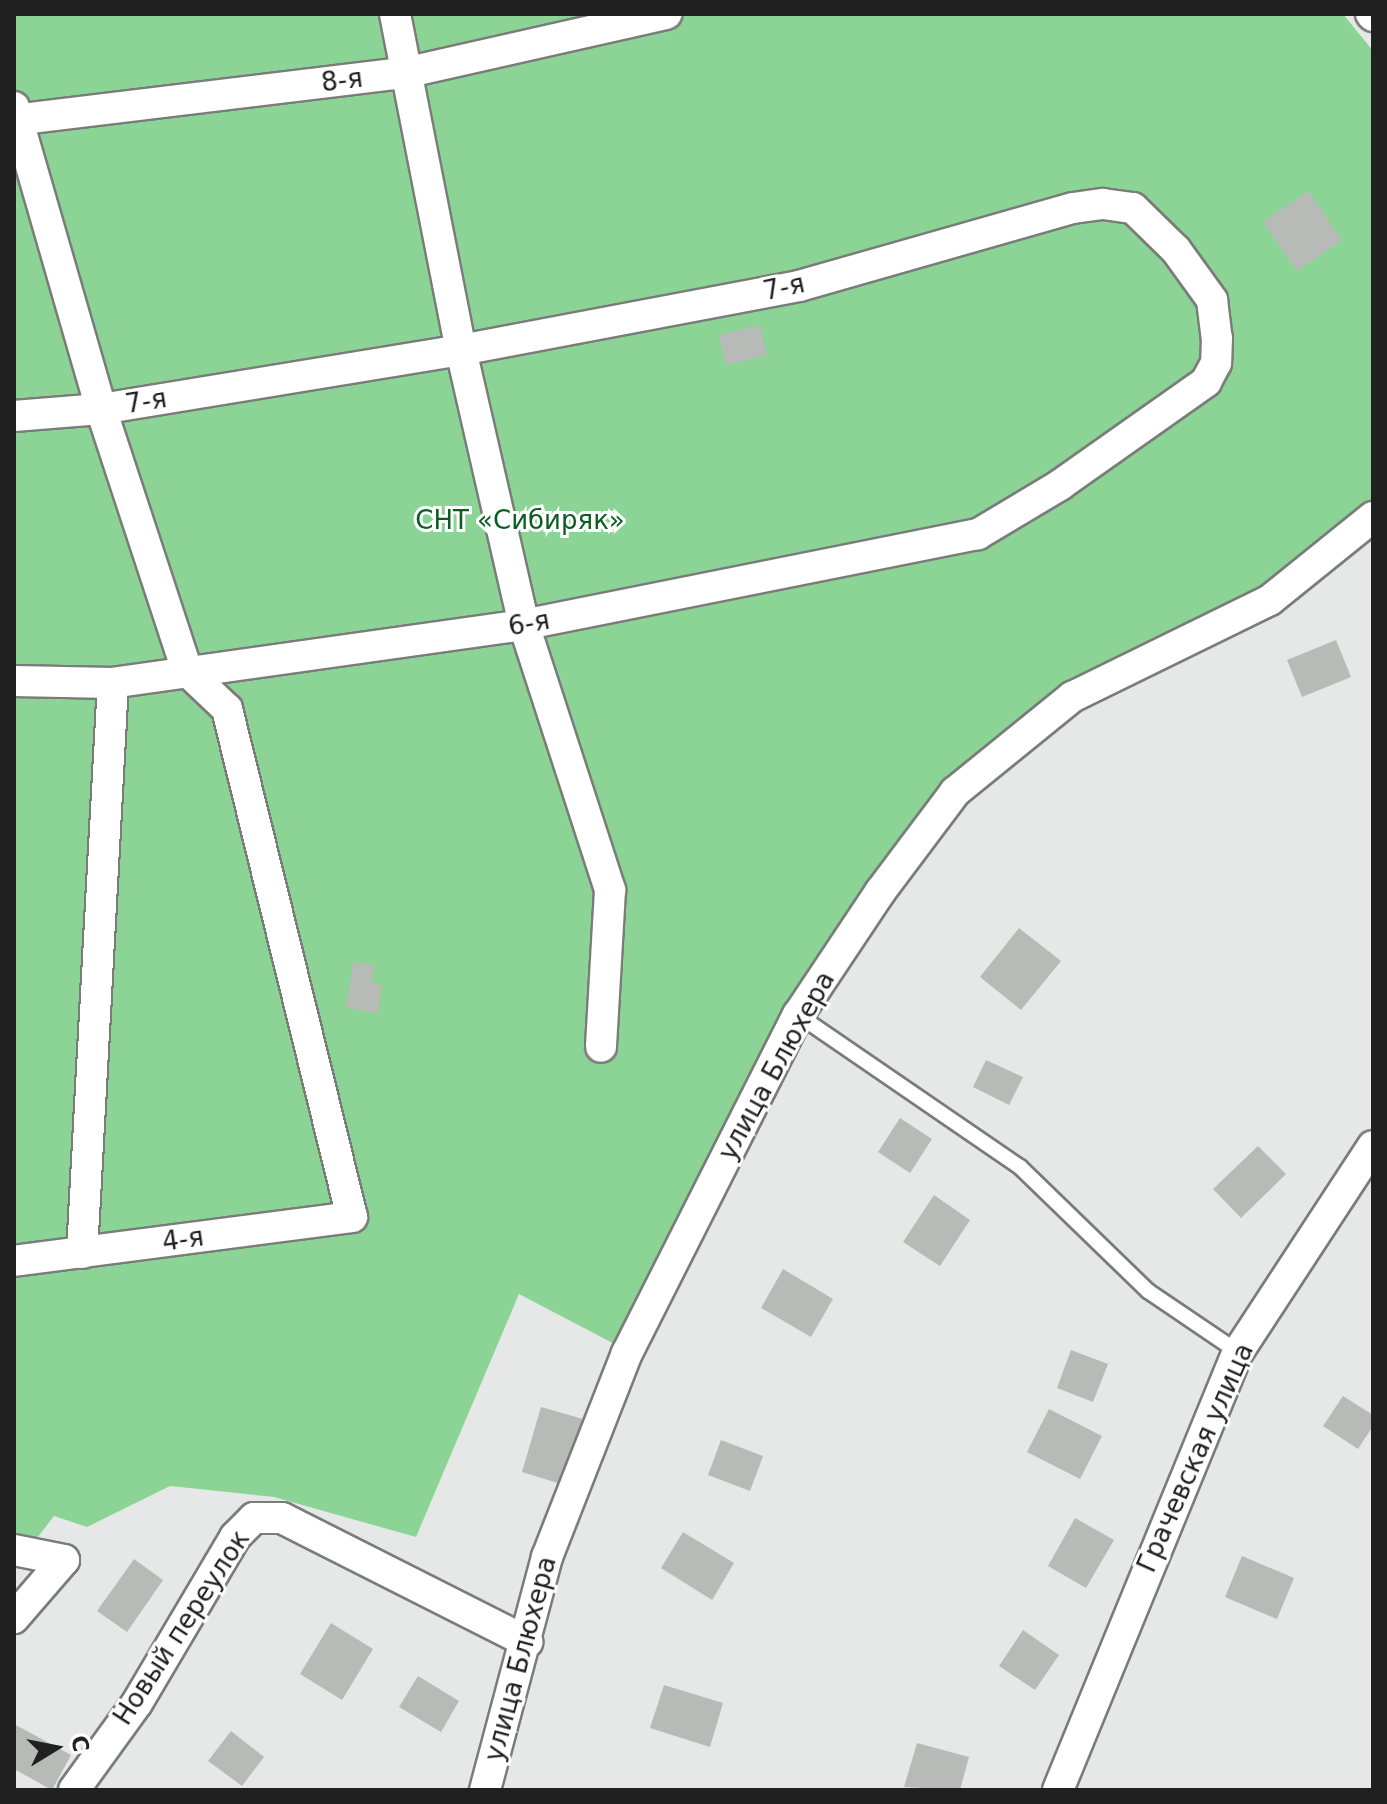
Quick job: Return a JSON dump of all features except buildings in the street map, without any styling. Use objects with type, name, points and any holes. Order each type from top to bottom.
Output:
[{"type":"street","points":[[395,14],[404,73],[461,350],[524,625],[610,890],[601,1047]]},
{"type":"street","name":"8-я","points":[[15,116],[404,73],[666,14]]},
{"type":"street","points":[[15,116],[101,409],[187,671]]},
{"type":"street","name":"7-я","points":[[14,416],[101,409],[461,350],[799,286],[1073,208],[1103,204],[1133,208],[1176,250],[1212,300],[1216,363],[1206,382],[1183,401],[1030,503]]},
{"type":"street","name":"6-я","points":[[14,681],[113,683],[524,625],[930,547],[978,534],[1030,503]]},
{"type":"street","name":"улица Блюхера","points":[[485,1790],[528,1642],[547,1557],[627,1353],[798,1015],[955,792],[1072,697],[1270,600],[1373,517]]},
{"type":"street","name":"4-я","points":[[14,1261],[352,1217],[227,709],[187,671]]},
{"type":"street","points":[[82,1253],[113,683]]},
{"type":"street","name":"Грачевская улица","points":[[1058,1790],[1238,1352],[1373,1146]]},
{"type":"street","name":"Новый переулок","points":[[74,1790],[137,1703],[235,1537],[254,1518],[282,1518],[528,1642]]},
{"type":"street","points":[[14,1550],[64,1560],[14,1618]]},
{"type":"lane","points":[[798,1015],[1020,1167],[1148,1291],[1238,1352]]},
{"type":"green space","name":"СНТ «Сибиряк»","points":[[14,14],[1343,14],[1373,51],[1373,528],[1065,699],[900,858],[626,1350],[519,1294],[416,1537],[274,1497],[170,1486],[87,1527],[54,1516],[14,1568]]}]
